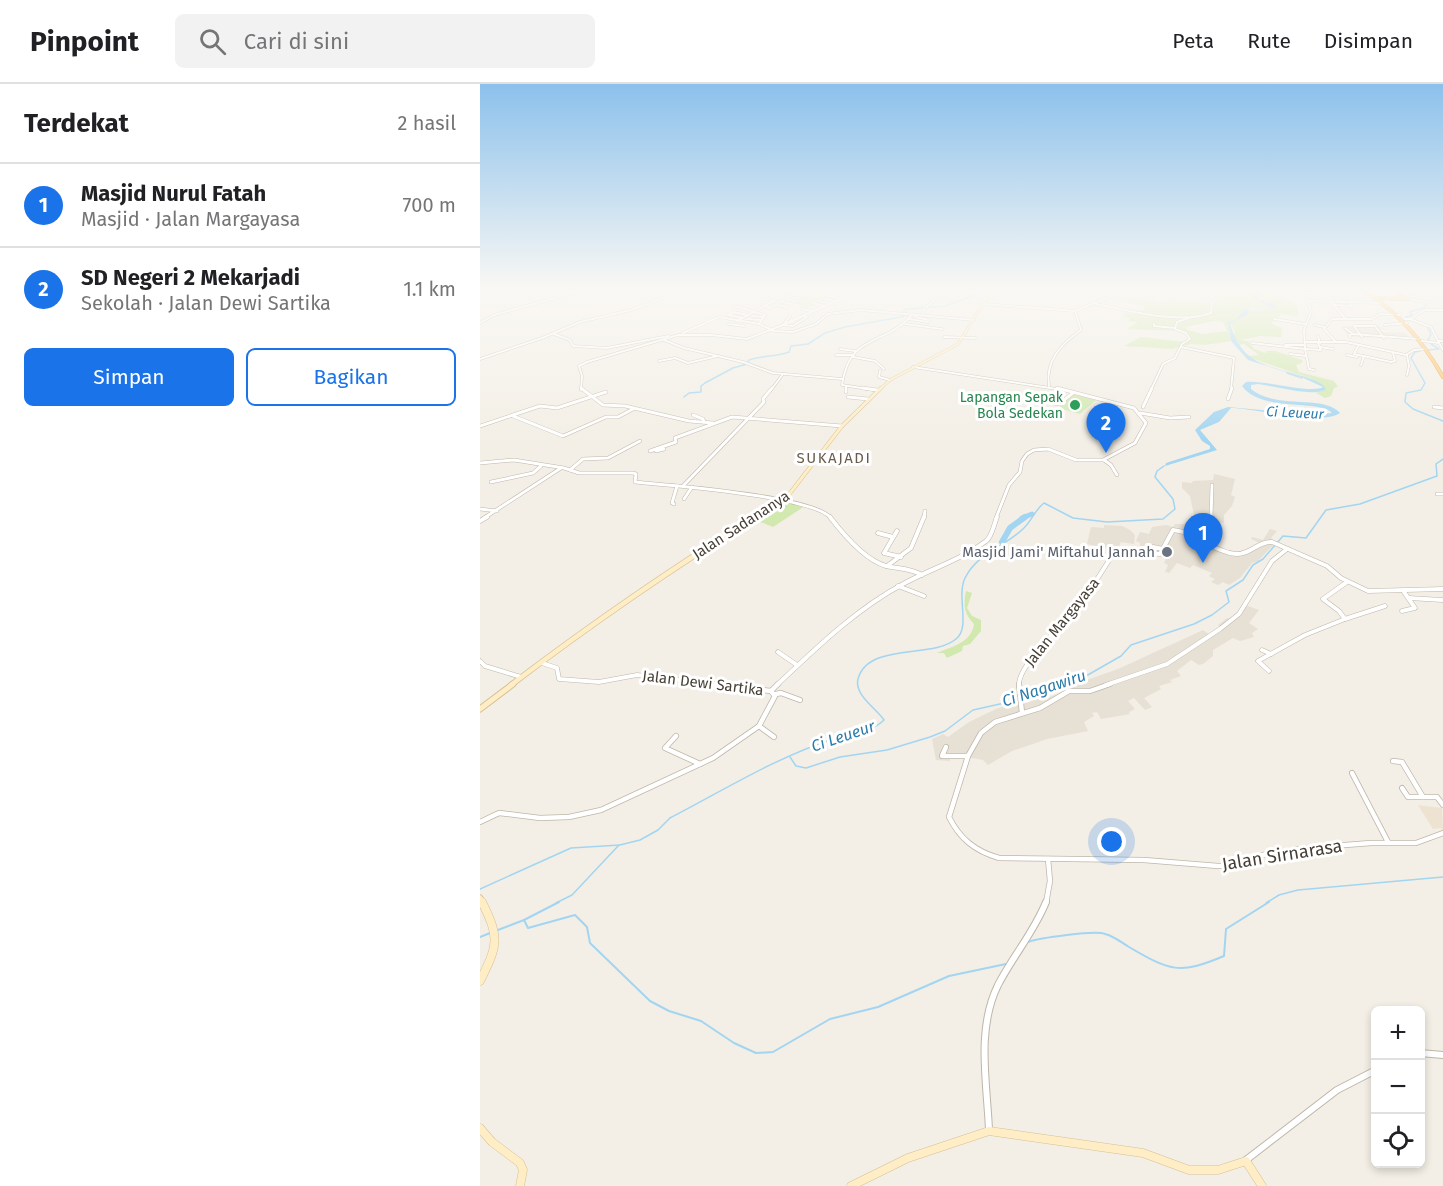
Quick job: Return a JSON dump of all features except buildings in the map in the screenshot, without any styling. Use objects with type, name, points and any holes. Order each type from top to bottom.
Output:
[{"type":"highway","points":[[1421,341],[1443,377]]},
{"type":"street","points":[[480,358],[533,341]]},
{"type":"street","points":[[571,341],[573,346],[604,348],[632,341]]},
{"type":"street","points":[[658,341],[580,365],[581,390],[605,406],[634,408],[691,422],[713,423]]},
{"type":"street","points":[[667,341],[783,374],[842,379]]},
{"type":"street","points":[[840,348],[855,351],[872,341]]},
{"type":"street","name":"Jalan Sadananya","points":[[480,709],[573,638],[687,560],[794,492],[842,426],[877,390],[890,380],[957,345],[960,341]]},
{"type":"street","points":[[1049,386],[1047,373],[1050,363],[1065,341]]},
{"type":"street","points":[[1143,407],[1163,364],[1175,358],[1185,341]]},
{"type":"street","points":[[1305,341],[1309,369],[1314,370]]},
{"type":"street","points":[[1319,342],[1322,354]]},
{"type":"street","points":[[1252,343],[1285,345],[1286,348],[1319,342],[1346,342],[1407,355],[1414,350],[1427,350]]},
{"type":"street","points":[[1440,343],[1443,350]]},
{"type":"street","points":[[1305,346],[1333,349]]},
{"type":"street","points":[[1358,346],[1354,354],[1364,357]]},
{"type":"street","points":[[1181,347],[1234,358],[1233,385],[1228,399]]},
{"type":"street","points":[[855,351],[854,356],[845,367],[841,384],[877,390]]},
{"type":"street","points":[[1347,355],[1393,362],[1395,361],[1393,353]]},
{"type":"street","points":[[1290,354],[1306,356]]},
{"type":"street","points":[[836,355],[875,360],[882,370],[879,377],[890,380]]},
{"type":"street","points":[[1407,355],[1409,366],[1407,375]]},
{"type":"street","points":[[659,361],[675,357],[688,363],[719,356]]},
{"type":"street","points":[[1360,365],[1364,357]]},
{"type":"street","points":[[913,367],[1049,386],[1132,408],[1140,413],[1170,418],[1189,417]]},
{"type":"street","points":[[682,486],[751,418],[765,402],[763,399],[783,374]]},
{"type":"street","points":[[846,386],[846,393]]},
{"type":"street","points":[[1053,398],[1061,389]]},
{"type":"street","points":[[480,426],[540,406],[557,408],[606,392]]},
{"type":"street","points":[[1054,403],[1060,404],[1073,393]]},
{"type":"street","points":[[848,397],[868,399]]},
{"type":"street","points":[[1434,407],[1443,408]]},
{"type":"street","points":[[513,416],[562,436],[606,417],[618,417],[634,408]]},
{"type":"street","points":[[1117,475],[1111,465],[1104,460],[1139,440],[1146,423],[1140,413]]},
{"type":"street","points":[[693,415],[703,419],[704,422]]},
{"type":"street","points":[[776,419],[779,416]]},
{"type":"street","points":[[664,449],[651,450],[676,442],[675,438],[728,417],[842,426]]},
{"type":"street","points":[[570,470],[582,460],[608,458],[640,441]]},
{"type":"street","name":"Jalan Dewi Sartika","points":[[542,663],[556,667],[559,679],[572,681],[599,682],[640,675],[773,693],[797,665],[831,635],[898,586],[958,558],[989,538],[1008,486],[1020,472],[1024,457],[1031,451],[1051,449],[1076,459],[1104,460]]},
{"type":"street","points":[[480,463],[509,459],[561,467],[579,473],[633,473],[636,474],[634,481],[692,486],[782,500],[826,512],[843,535],[860,548],[867,558],[886,566],[912,569],[922,575]]},
{"type":"street","points":[[491,482],[534,473],[542,465]]},
{"type":"street","points":[[480,521],[561,467]]},
{"type":"street","points":[[1200,536],[1209,527],[1211,519],[1212,485]]},
{"type":"street","points":[[675,504],[672,503],[677,486]]},
{"type":"street","points":[[684,499],[692,486]]},
{"type":"street","points":[[1437,494],[1443,494]]},
{"type":"street","points":[[480,509],[498,511]]},
{"type":"street","points":[[886,566],[913,548],[925,518],[925,511]]},
{"type":"street","points":[[1153,548],[1163,549],[1173,530],[1200,536],[1235,554],[1243,553],[1264,542],[1272,542],[1328,567],[1347,582],[1373,592],[1443,589]]},
{"type":"street","points":[[897,531],[884,553],[902,557]]},
{"type":"street","points":[[878,533],[893,537]]},
{"type":"street","name":"Jalan Margayasa","points":[[1023,713],[1019,681],[1021,674],[1042,646],[1081,603],[1115,551],[1149,555],[1160,554],[1163,549]]},
{"type":"street","name":"Jalan Sirnarasa","points":[[1287,549],[1273,560],[1239,614],[1221,629],[1168,663],[1090,692],[1069,691],[1040,708],[998,721],[987,727],[968,756],[949,811],[951,824],[957,833],[975,848],[990,856],[1013,859],[1144,860],[1230,866],[1266,854],[1307,848],[1388,842],[1416,843],[1443,833]]},
{"type":"street","points":[[1345,619],[1339,610],[1323,599],[1347,582]]},
{"type":"street","points":[[898,586],[924,596]]},
{"type":"street","points":[[1402,611],[1415,608],[1404,592]]},
{"type":"street","points":[[1408,598],[1442,600]]},
{"type":"street","points":[[1269,671],[1258,661],[1305,635],[1385,606]]},
{"type":"street","points":[[1262,650],[1271,654]]},
{"type":"street","points":[[778,652],[797,665]]},
{"type":"street","points":[[480,661],[485,666],[521,677]]},
{"type":"street","points":[[480,822],[499,813],[540,818],[590,814],[701,765],[759,726],[773,693],[781,693],[800,700]]},
{"type":"street","points":[[759,726],[774,737]]},
{"type":"street","points":[[676,736],[664,748],[701,765]]},
{"type":"street","points":[[946,747],[942,756],[968,756]]},
{"type":"street","points":[[1393,761],[1403,763],[1423,797]]},
{"type":"street","points":[[1352,773],[1388,842]]},
{"type":"street","points":[[1402,788],[1408,797],[1437,797],[1443,806]]},
{"type":"street","points":[[989,1131],[987,1070],[983,1053],[986,1025],[991,1004],[1011,962],[1036,928],[1046,902],[1050,878],[1048,859]]},
{"type":"street","points":[[480,898],[498,939],[494,953],[480,981]]},
{"type":"street","points":[[1425,1053],[1443,1055]]},
{"type":"street","points":[[851,1186],[908,1158],[989,1131],[1143,1153],[1189,1170],[1218,1170],[1246,1161],[1337,1090],[1371,1073]]},
{"type":"street","points":[[480,1128],[492,1142],[520,1163],[523,1170],[520,1186]]},
{"type":"street","points":[[1246,1161],[1262,1186]]},
{"type":"shaded area","points":[[1214,474],[1235,479],[1231,495],[1235,497],[1232,506],[1224,515],[1224,523],[1211,520],[1210,527],[1220,531],[1209,541],[1232,552],[1244,552],[1260,543],[1251,539],[1252,537],[1263,540],[1270,529],[1277,531],[1271,538],[1275,543],[1258,561],[1252,563],[1240,578],[1229,585],[1223,582],[1218,585],[1211,582],[1215,579],[1209,576],[1212,573],[1193,565],[1190,568],[1177,563],[1169,573],[1165,572],[1168,565],[1164,563],[1167,557],[1139,554],[1140,543],[1136,541],[1140,532],[1149,534],[1152,527],[1166,525],[1173,527],[1175,524],[1184,524],[1190,519],[1194,515],[1190,496],[1182,488],[1182,482],[1213,480]]},
{"type":"shaded area","points":[[1104,525],[1122,526],[1130,530],[1135,535],[1134,544],[1121,542],[1116,552],[1111,552],[1111,549],[1087,544],[1091,527],[1104,528]]},
{"type":"shaded area","points":[[1245,605],[1259,610],[1249,623],[1258,629],[1252,633],[1254,637],[1240,641],[1233,638],[1213,650],[1213,656],[1203,664],[1199,665],[1191,660],[1177,671],[1181,676],[1159,686],[1161,689],[1144,698],[1152,707],[1145,710],[1134,698],[1128,701],[1135,709],[1129,712],[1130,714],[1101,719],[1097,712],[1092,713],[1094,716],[1084,722],[1088,731],[1047,739],[1012,751],[988,765],[983,760],[967,757],[950,757],[950,761],[936,760],[932,739],[943,734],[948,737],[969,722],[996,709],[1021,701],[1025,703],[1038,698],[1041,700],[1072,689],[1070,686],[1118,669],[1203,630],[1209,634],[1221,627],[1218,625],[1237,614]]},
{"type":"shaded area","points":[[1418,805],[1442,808],[1443,831],[1441,828],[1433,829]]},
{"type":"green space","points":[[1133,341],[1228,341],[1205,345],[1191,344],[1172,349],[1124,346]]},
{"type":"green space","points":[[1236,341],[1248,341],[1254,349],[1266,353],[1266,351],[1275,351],[1302,360],[1302,363],[1296,365],[1299,372],[1334,381],[1338,387],[1334,388],[1331,396],[1325,398],[1316,393],[1326,389],[1312,379],[1251,358],[1249,356],[1259,355],[1244,344],[1238,345]]},
{"type":"green space","name":"Lapangan Sepak Bola Sedekan","points":[[1072,394],[1096,400],[1080,414],[1059,408]]},
{"type":"green space","points":[[784,501],[805,506],[773,527],[753,519]]},
{"type":"green space","points":[[966,591],[972,593],[967,608],[972,616],[981,620],[981,631],[970,644],[963,646],[962,651],[947,658],[944,653],[937,653],[965,640],[974,624],[965,609]]},
{"type":"water","points":[[1231,341],[1238,341],[1248,355],[1265,365],[1316,381],[1326,389],[1304,392],[1258,384],[1251,385],[1251,389],[1273,399],[1323,404],[1333,407],[1340,413],[1331,417],[1318,418],[1231,408],[1219,422],[1200,430],[1217,450],[1165,466],[1166,463],[1210,449],[1210,446],[1202,441],[1195,430],[1214,412],[1228,407],[1315,415],[1332,413],[1316,407],[1263,400],[1251,394],[1242,386],[1246,382],[1308,389],[1323,387],[1299,376],[1248,360]]},
{"type":"waterway","points":[[684,397],[689,393],[701,392],[701,386],[705,383],[733,368],[747,364],[749,360],[779,355],[789,352],[791,346],[812,341]]},
{"type":"waterway","name":"Ci Nagawiru","points":[[1428,350],[1439,349],[1431,344]]},
{"type":"waterway","name":"Ci Nagawiru","points":[[1420,351],[1415,352],[1411,358],[1425,383],[1421,390],[1406,393],[1405,402],[1413,409],[1443,421]]},
{"type":"waterway","name":"Ci Leueur","points":[[1287,373],[1302,378]]},
{"type":"waterway","name":"Ci Nagawiru","points":[[790,757],[796,766],[806,768],[840,757],[887,750],[945,731],[973,710],[1018,700],[1059,684],[1079,680],[1121,656],[1131,645],[1194,624],[1212,615],[1229,602],[1226,591],[1243,580],[1253,565],[1263,559],[1283,536],[1306,538],[1326,510],[1360,504],[1437,476],[1436,464],[1443,459]]},
{"type":"waterway","name":"Ci Leueur","points":[[619,845],[640,840],[658,830],[670,818],[791,755],[878,725],[884,720],[859,690],[858,679],[864,667],[887,655],[945,645],[956,639],[962,627],[962,594],[965,578],[977,562],[1017,535],[1044,503],[1073,518],[1107,522],[1163,519],[1175,509],[1173,499],[1155,477],[1157,471],[1164,466]]},
{"type":"waterway","name":"Ci Leueur","points":[[1022,518],[1032,514]]},
{"type":"waterway","name":"Ci Leueur","points":[[1002,542],[1010,528],[1025,517]]},
{"type":"waterway","name":"Ci Leueur","points":[[480,889],[571,848],[619,845]]},
{"type":"waterway","name":"Ci Leueur","points":[[556,903],[572,895],[619,845]]},
{"type":"waterway","points":[[1266,903],[1279,895],[1298,890],[1443,877]]},
{"type":"waterway","name":"Ci Leueur","points":[[524,920],[559,902]]},
{"type":"waterway","points":[[1028,942],[1043,938],[1099,933],[1112,936],[1155,961],[1175,968],[1185,968],[1224,956],[1226,929],[1269,902]]},
{"type":"waterway","points":[[524,920],[528,928],[575,915],[587,927],[590,943],[650,1001],[669,1011],[701,1021],[734,1043],[756,1053],[773,1052],[830,1019],[878,1007],[949,976],[1006,964]]},
{"type":"waterway","name":"Ci Leueur","points":[[498,930],[524,920]]},
{"type":"waterway","name":"Ci Leueur","points":[[480,937],[490,933]]},
{"type":"place","name":"Lapangan Sepak Bola Sedekan","points":[[1075,405]]},
{"type":"place","name":"SD Negeri 2 Mekarjadi","points":[[1106,453]]},
{"type":"place","name":"Masjid Jami' Miftahul Jannah","points":[[1167,552]]},
{"type":"place","name":"Masjid Nurul Fatah","points":[[1203,563]]},
{"type":"district","name":"SUKAJADI","points":[[834,458]]}]
